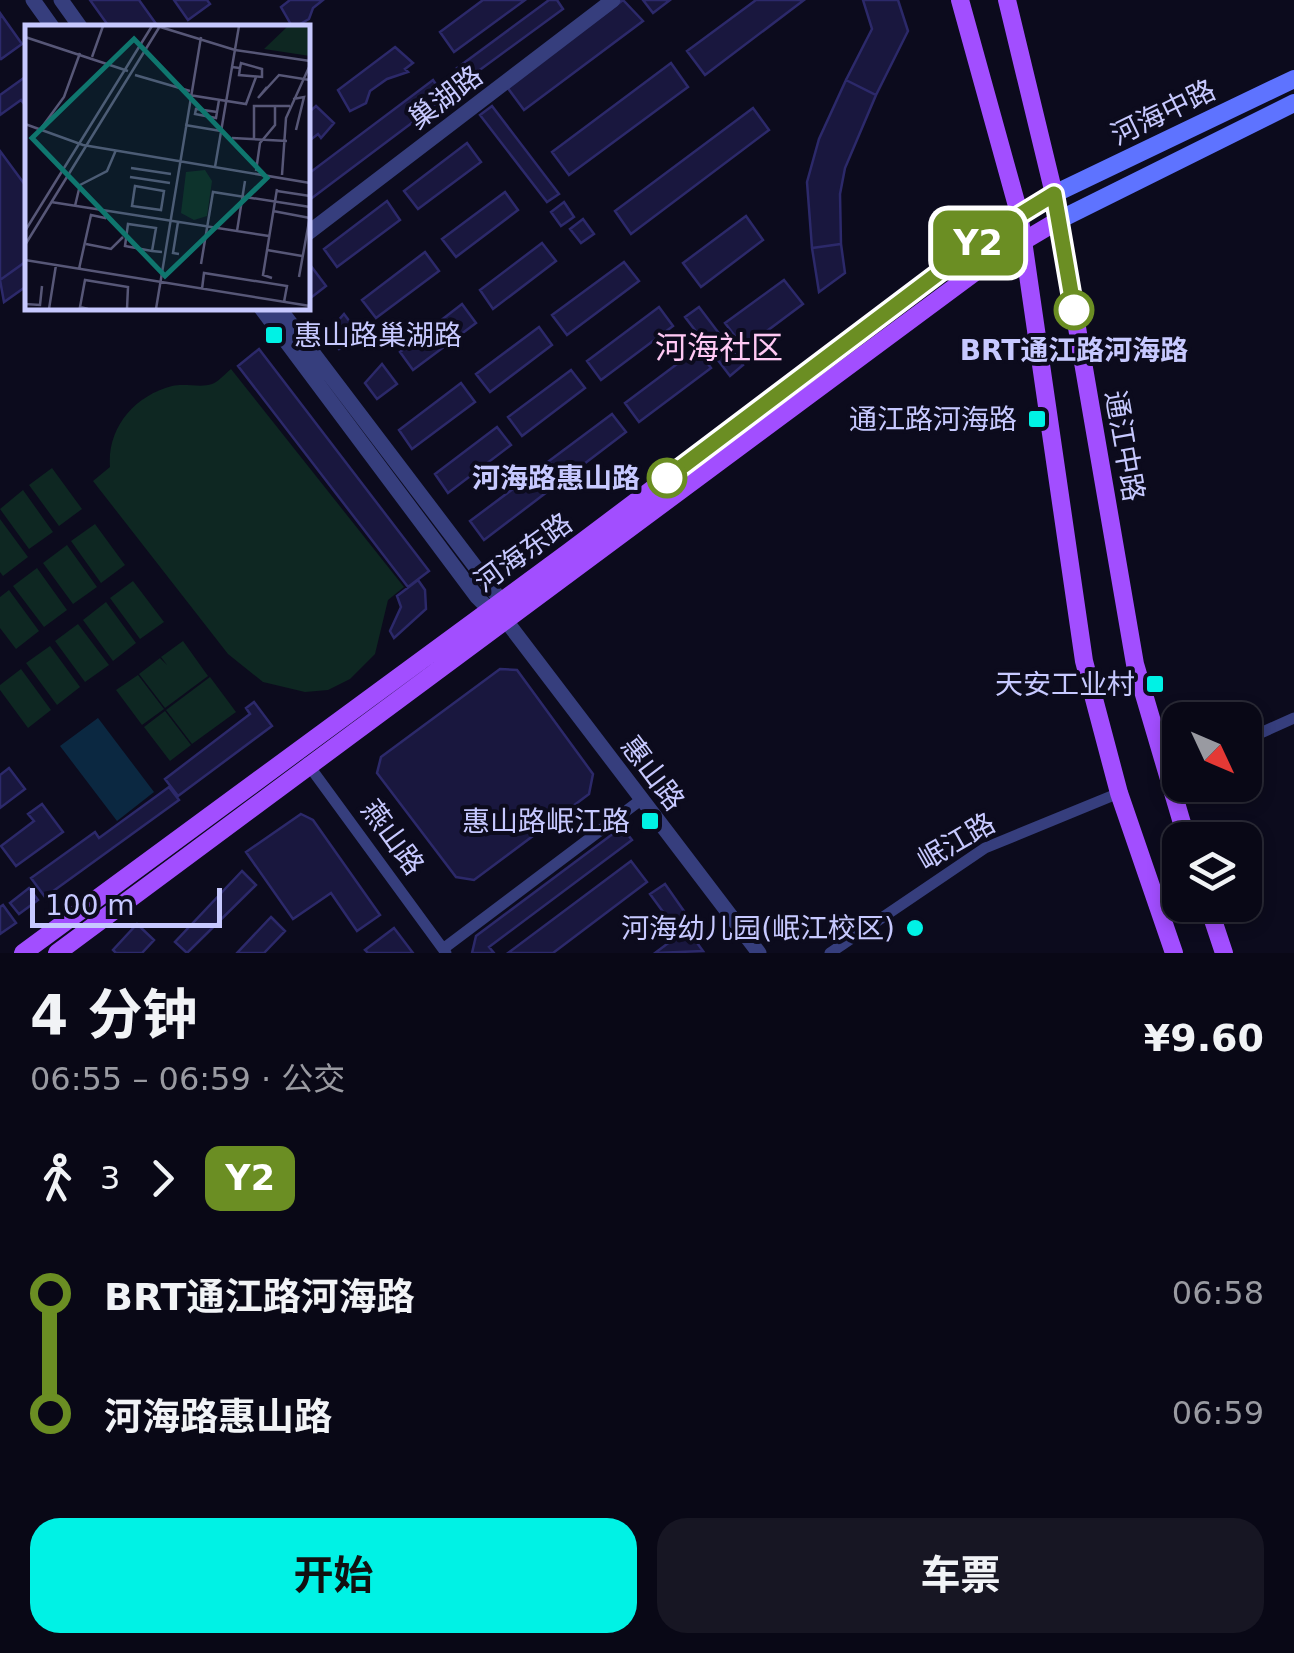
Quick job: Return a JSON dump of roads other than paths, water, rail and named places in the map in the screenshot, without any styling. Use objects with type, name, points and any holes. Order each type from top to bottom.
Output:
[{"type":"main road","points":[[960,0],[1019,213],[1084,661],[1119,793],[1174,953]]},
{"type":"main road","name":"通江中路","points":[[1007,0],[1059,220],[1134,664],[1162,740]]},
{"type":"main road","name":"河海中路","points":[[1054,194],[1294,78]]},
{"type":"main road","name":"河海中路","points":[[1059,220],[1294,103]]},
{"type":"main road","name":"河海东路","points":[[24,953],[495,607],[1019,213],[1054,194]]},
{"type":"main road","name":"河海东路","points":[[57,953],[1022,238],[1059,220]]},
{"type":"main road","points":[[1214,922],[1224,953]]},
{"type":"street","points":[[33,0],[52,25]]},
{"type":"street","points":[[60,0],[79,25]]},
{"type":"street","name":"巢湖路","points":[[310,232],[614,0]]},
{"type":"street","name":"惠山路","points":[[263,310],[508,622],[759,953]]},
{"type":"street","name":"惠山路","points":[[280,310],[495,607]]},
{"type":"street","points":[[1262,732],[1294,718]]},
{"type":"street","name":"燕山路","points":[[298,751],[445,951]]},
{"type":"street","name":"岷江路","points":[[830,953],[984,848],[1119,793]]},
{"type":"street","points":[[445,951],[642,799]]},
{"type":"water","points":[[98,718],[154,792],[117,821],[60,746]]},
{"type":"place","name":"BRT通江路河海路","points":[[1074,310]]},
{"type":"place","name":"惠山路巢湖路","points":[[274,335]]},
{"type":"place","name":"通江路河海路","points":[[1037,419]]},
{"type":"place","name":"河海路惠山路","points":[[667,478]]},
{"type":"place","name":"天安工业村","points":[[1155,684]]},
{"type":"place","name":"惠山路岷江路","points":[[650,821]]},
{"type":"place","name":"河海幼儿园(岷江校区)","points":[[915,928]]},
{"type":"district","name":"河海社区","points":[[719,348]]}]
